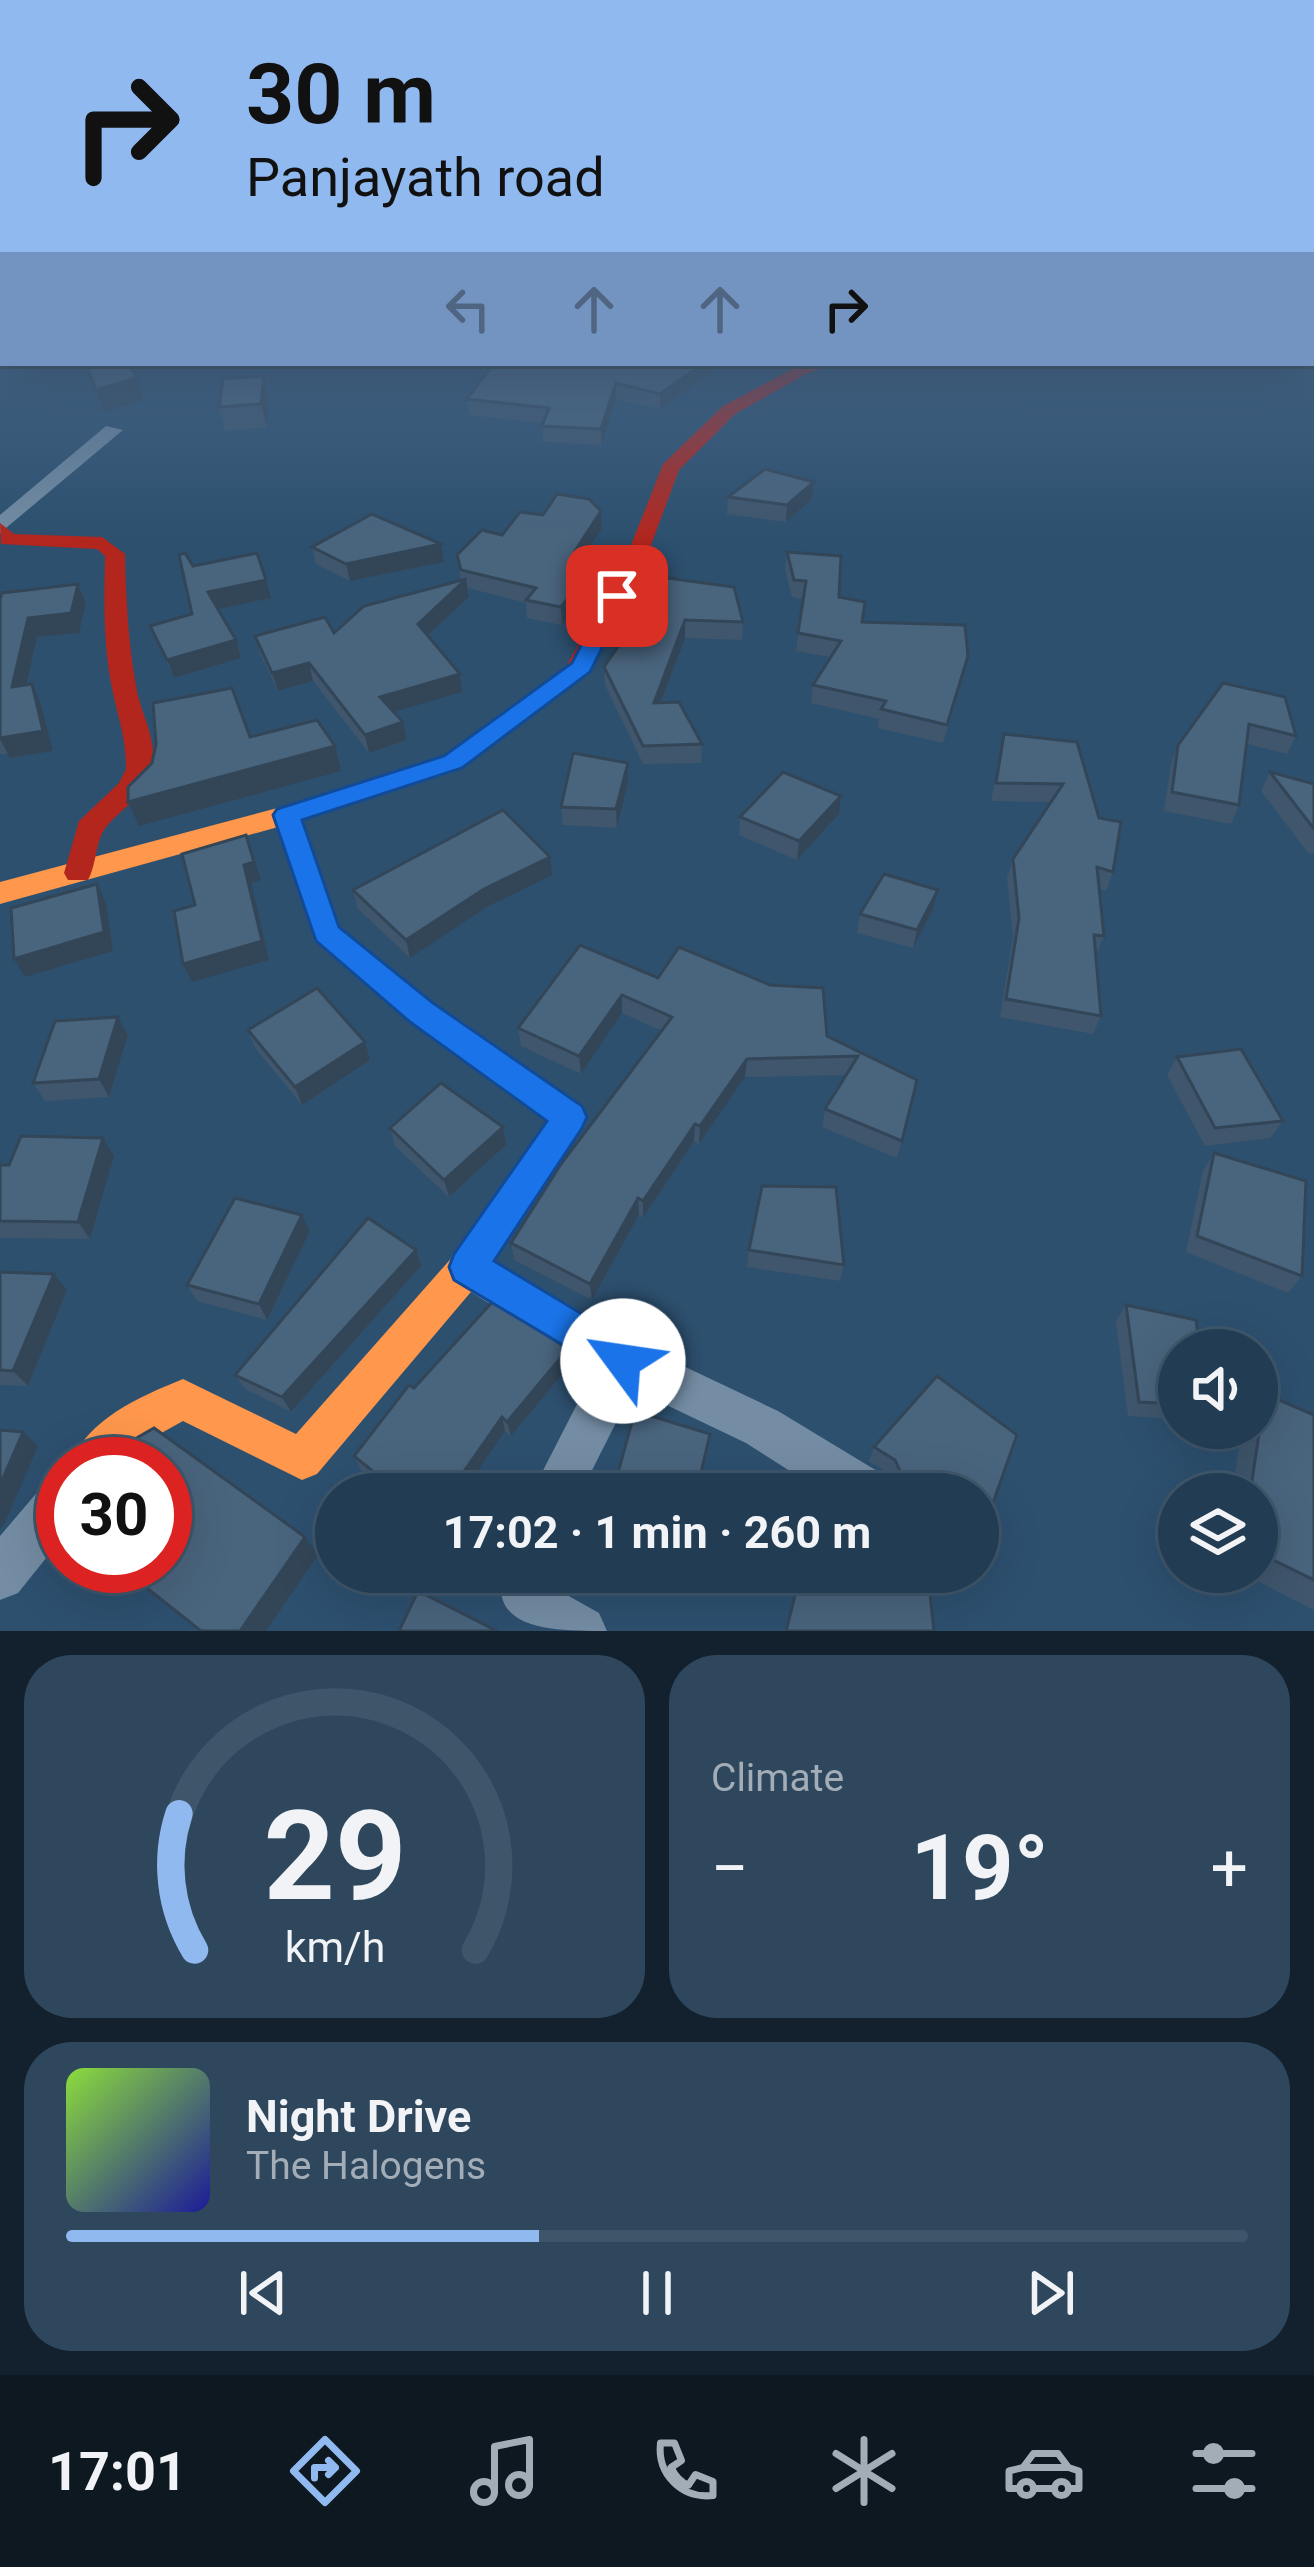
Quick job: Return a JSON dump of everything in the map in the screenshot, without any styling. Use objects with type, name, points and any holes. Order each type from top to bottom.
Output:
[{"type":"street","points":[[0,893],[286,815],[453,762],[582,667],[636,558],[670,468],[729,410],[767,389]]},
{"type":"street","points":[[78,873],[88,828],[129,788],[139,769],[138,732],[125,694],[115,624],[115,554],[102,543],[8,540],[0,528],[113,430]]},
{"type":"street","points":[[113,1437],[183,1399],[302,1459],[468,1267],[570,1117],[422,1012],[327,933],[286,815]]},
{"type":"street","points":[[468,1267],[623,1361],[762,1426],[837,1473]]},
{"type":"street","points":[[566,1473],[623,1361]]},
{"type":"street","points":[[0,1575],[36,1531]]},
{"type":"street","points":[[524,1593],[523,1599],[581,1631]]},
{"type":"building","points":[[222,389],[263,389],[261,404],[219,407]]},
{"type":"building","points":[[474,389],[614,389],[601,429],[542,426],[549,408],[467,399]]},
{"type":"building","points":[[765,469],[814,482],[787,505],[728,497]]},
{"type":"building","points":[[557,494],[589,499],[601,511],[573,554],[599,559],[561,607],[526,600],[536,588],[461,570],[457,555],[482,530],[502,535],[520,512],[543,515]]},
{"type":"building","points":[[372,514],[441,544],[346,564],[312,547]]},
{"type":"building","points":[[787,552],[841,556],[839,597],[865,602],[862,622],[965,625],[968,656],[947,725],[881,709],[886,701],[813,685],[841,641],[798,633],[806,581],[794,580]]},
{"type":"building","points":[[185,553],[193,566],[257,553],[266,580],[208,592],[236,640],[167,660],[150,626],[192,614],[179,555]]},
{"type":"building","points":[[660,577],[734,587],[743,622],[685,620],[654,703],[679,702],[702,744],[643,746],[604,667]]},
{"type":"building","points":[[466,579],[418,624],[460,674],[380,697],[403,722],[365,735],[309,663],[272,673],[255,636],[325,617],[334,633],[364,606]]},
{"type":"building","points":[[78,584],[71,613],[28,618],[12,687],[32,684],[43,731],[0,738],[2,593]]},
{"type":"building","points":[[1223,683],[1285,697],[1296,736],[1249,724],[1239,805],[1172,792],[1178,745]]},
{"type":"building","points":[[232,688],[250,737],[317,720],[335,746],[128,802],[128,787],[152,763],[156,744],[153,703]]},
{"type":"building","points":[[1004,734],[1077,742],[1099,818],[1121,822],[1113,872],[1097,867],[1104,936],[1094,935],[1101,1016],[1006,999],[1019,918],[1013,859],[1063,784],[996,783]]},
{"type":"building","points":[[573,753],[628,763],[616,809],[561,807]]},
{"type":"building","points":[[783,772],[841,796],[799,841],[740,817]]},
{"type":"building","points":[[1270,772],[1314,784],[1314,829]]},
{"type":"building","points":[[503,810],[550,857],[484,889],[406,940],[353,890]]},
{"type":"building","points":[[246,835],[254,862],[244,865],[262,941],[183,964],[174,911],[195,905],[182,854]]},
{"type":"building","points":[[884,874],[938,890],[917,930],[860,914]]},
{"type":"building","points":[[97,884],[104,932],[14,959],[11,908]]},
{"type":"building","points":[[580,945],[658,978],[679,947],[770,985],[823,988],[827,1036],[917,1080],[902,1141],[825,1109],[858,1056],[747,1059],[643,1201],[638,1198],[590,1284],[511,1243],[561,1164],[672,1017],[622,995],[579,1056],[518,1028]]},
{"type":"building","points":[[317,988],[365,1042],[295,1087],[248,1030]]},
{"type":"building","points":[[118,1017],[99,1079],[33,1083],[55,1021]]},
{"type":"building","points":[[1241,1049],[1283,1121],[1215,1128],[1177,1057]]},
{"type":"building","points":[[441,1083],[503,1127],[444,1180],[390,1128]]},
{"type":"building","points":[[21,1136],[103,1138],[78,1222],[0,1221],[0,1165],[9,1165]]},
{"type":"building","points":[[1214,1153],[1306,1181],[1302,1276],[1197,1236]]},
{"type":"building","points":[[762,1186],[836,1187],[844,1265],[749,1250]]},
{"type":"building","points":[[235,1198],[302,1215],[259,1304],[187,1285]]},
{"type":"building","points":[[368,1218],[416,1250],[282,1397],[235,1375]]},
{"type":"building","points":[[0,1272],[54,1274],[13,1371],[0,1370]]},
{"type":"building","points":[[495,1299],[568,1349],[507,1422],[502,1417],[463,1473],[375,1473],[354,1456],[409,1385],[414,1388]]},
{"type":"building","points":[[1126,1305],[1196,1320],[1197,1329],[1158,1329],[1158,1403],[1139,1402]]},
{"type":"building","points":[[937,1376],[1017,1435],[999,1486],[999,1473],[901,1473],[895,1460],[874,1447]]},
{"type":"building","points":[[1278,1400],[1314,1415],[1314,1580],[1278,1562],[1278,1473],[1253,1473],[1257,1449],[1278,1449]]},
{"type":"building","points":[[635,1411],[710,1434],[701,1473],[618,1473]]},
{"type":"building","points":[[154,1428],[166,1437],[138,1437]]},
{"type":"building","points":[[0,1430],[23,1432],[0,1485]]},
{"type":"building","points":[[192,1455],[305,1537],[240,1631],[201,1631],[153,1593],[192,1593]]},
{"type":"building","points":[[417,1593],[422,1593],[497,1631],[399,1631]]},
{"type":"building","points":[[796,1593],[930,1593],[934,1631],[786,1631]]},
{"type":"traffic: slow","points":[[0,893],[286,815],[453,762],[575,672]]},
{"type":"traffic: slow","points":[[113,1437],[183,1399],[302,1459],[468,1267],[539,1163]]},
{"type":"traffic: jam","points":[[575,672],[636,558],[670,468],[729,410],[767,389]]},
{"type":"traffic: jam","points":[[0,529],[8,540],[102,543],[115,554],[115,624],[125,694],[138,732],[139,769],[129,788],[89,828],[78,873]]},
{"type":"traffic: jam","points":[[286,815],[327,933],[421,1013],[570,1117],[539,1163]]},
{"type":"route","points":[[617,596],[582,667],[453,762],[286,815],[327,933],[422,1012],[570,1117],[468,1267],[623,1361]]}]
